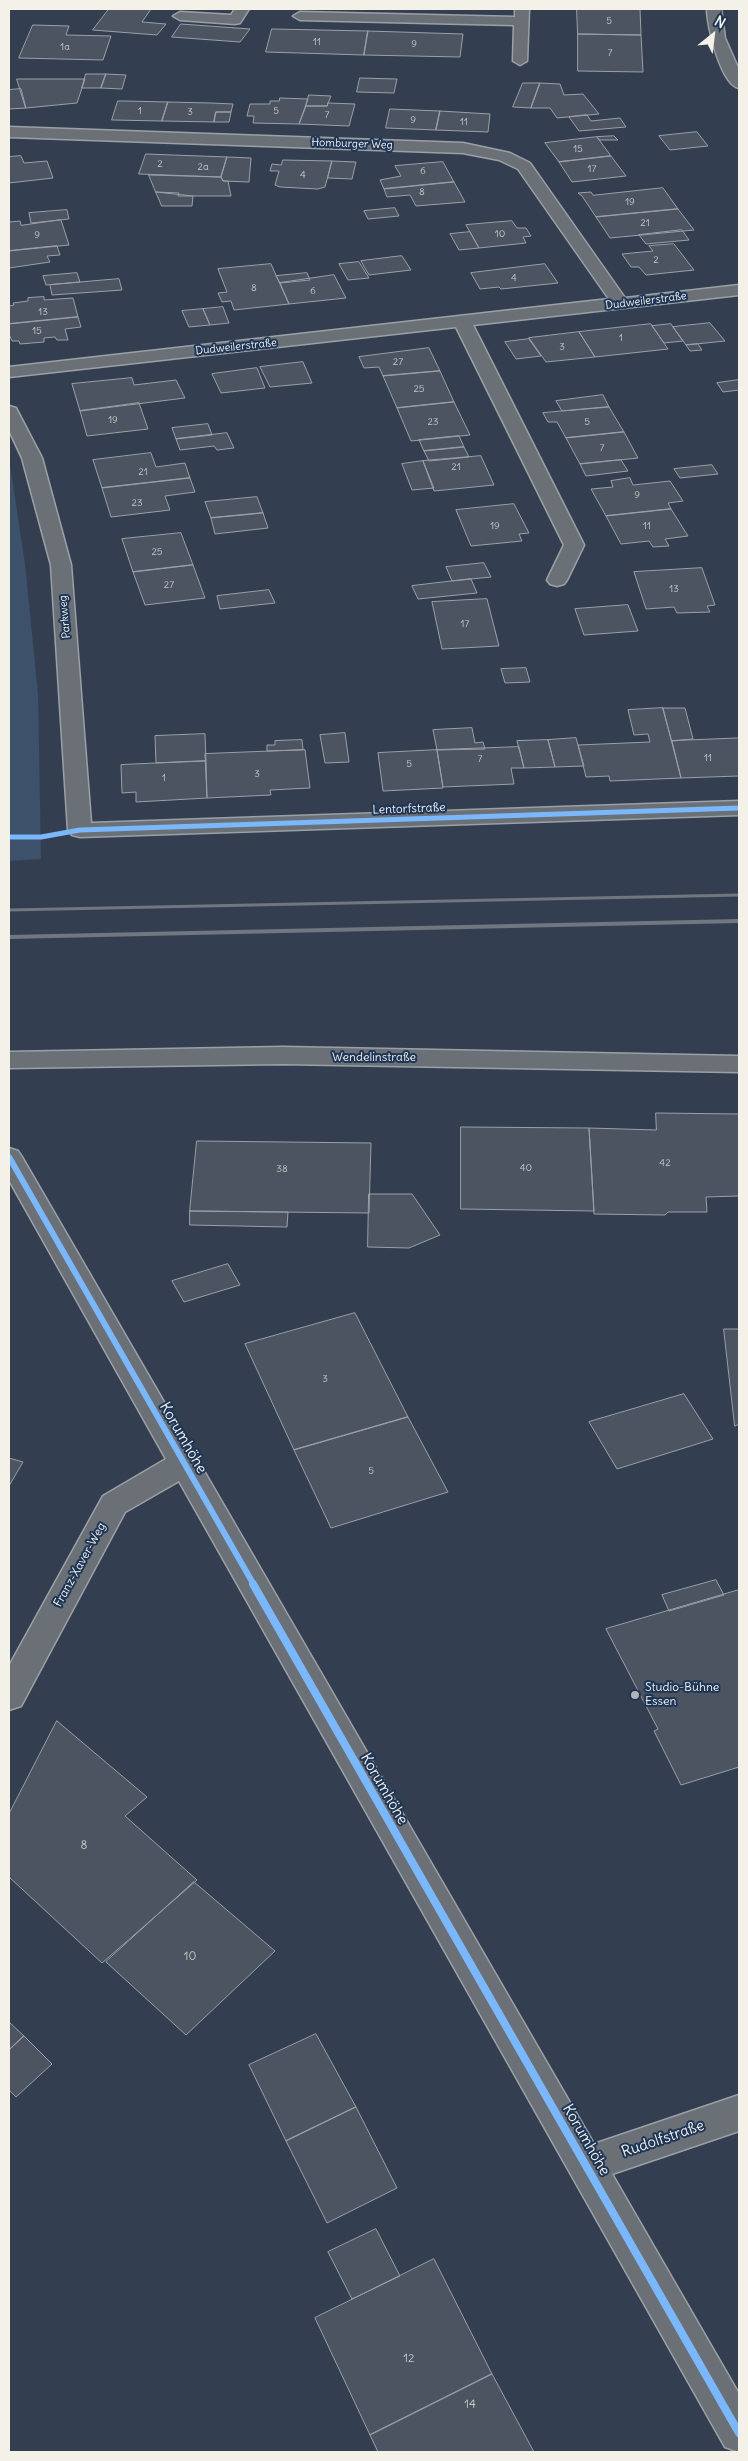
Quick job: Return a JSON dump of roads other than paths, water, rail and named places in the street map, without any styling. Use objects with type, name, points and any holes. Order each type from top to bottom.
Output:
[{"type":"street","points":[[180,16],[235,20],[242,9]]},
{"type":"street","points":[[714,9],[713,22],[715,34],[739,84]]},
{"type":"street","points":[[300,16],[521,15],[520,61]]},
{"type":"street","points":[[715,34],[731,34]]},
{"type":"street","name":"Homburger Weg","points":[[9,132],[463,148],[504,156],[524,166],[621,304]]},
{"type":"street","name":"Dudweilerstraße","points":[[9,372],[463,323],[739,290]]},
{"type":"street","points":[[463,323],[574,545],[557,580]]},
{"type":"street","name":"Parkweg","points":[[9,412],[32,458],[61,564],[80,830]]},
{"type":"street","name":"Lentorfstraße","points":[[80,830],[739,808]]},
{"type":"street","name":"Wendelinstraße","points":[[9,1060],[245,1057],[478,1058],[739,1064]]},
{"type":"street","name":"Korumhöhe","points":[[9,1157],[739,2433]]},
{"type":"street","name":"Franz-Xaver-Weg","points":[[9,1696],[114,1504],[183,1464]]},
{"type":"street","name":"Rudolfstraße","points":[[586,2165],[739,2113]]},
{"type":"railway","points":[[9,910],[739,895]]},
{"type":"railway","points":[[9,937],[739,921]]},
{"type":"place","name":"Studio-Bühne Essen","points":[[635,1695]]}]
